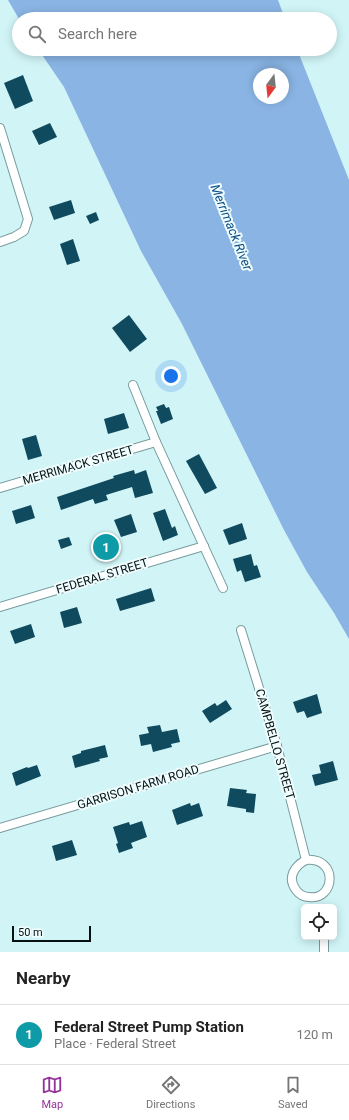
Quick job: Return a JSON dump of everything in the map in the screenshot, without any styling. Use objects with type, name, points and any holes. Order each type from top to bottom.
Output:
[{"type":"street","points":[[0,128],[28,219],[24,231],[14,237],[0,242]]},
{"type":"street","points":[[133,385],[156,442],[223,588]]},
{"type":"street","name":"MERRIMACK STREET","points":[[0,488],[156,442]]},
{"type":"street","name":"FEDERAL STREET","points":[[0,607],[204,546]]},
{"type":"street","name":"CAMPBELLO STREET","points":[[241,630],[277,746],[306,860]]},
{"type":"street","name":"GARRISON FARM ROAD","points":[[0,828],[277,746]]},
{"type":"street","points":[[312,859],[323,863],[330,874],[330,882],[328,887],[319,896],[312,898],[300,894],[293,884],[292,877],[294,869],[306,860],[312,859]]},
{"type":"street","points":[[324,940],[324,952]]},
{"type":"water","points":[[8,0],[278,0],[282,12],[15,12]]},
{"type":"water","name":"Merrimack River","points":[[43,56],[300,56],[349,180],[349,639],[307,572],[284,530],[182,324],[141,251],[64,87]]},
{"type":"building","points":[[23,75],[33,101],[15,109],[4,83]]},
{"type":"building","points":[[50,123],[57,137],[39,145],[32,131]]},
{"type":"building","points":[[71,200],[75,213],[54,220],[49,207]]},
{"type":"building","points":[[96,212],[99,220],[90,224],[86,216]]},
{"type":"building","points":[[73,239],[80,261],[67,265],[60,244]]},
{"type":"building","points":[[129,315],[147,339],[130,352],[112,328]]},
{"type":"building","points":[[164,404],[166,408],[169,407],[173,419],[161,424],[156,407]]},
{"type":"building","points":[[124,413],[129,428],[108,434],[104,419]]},
{"type":"building","points":[[36,435],[42,456],[28,460],[22,439]]},
{"type":"building","points":[[199,454],[217,488],[205,494],[186,461]]},
{"type":"building","points":[[134,470],[135,474],[146,470],[153,493],[135,498],[132,487],[106,495],[108,500],[95,504],[93,499],[61,510],[57,497],[114,478],[113,476]]},
{"type":"building","points":[[31,505],[35,518],[16,524],[12,511]]},
{"type":"building","points":[[165,509],[172,528],[175,526],[178,535],[163,541],[153,513]]},
{"type":"building","points":[[131,514],[137,532],[121,537],[114,520]]},
{"type":"building","points":[[242,523],[247,539],[229,545],[223,530]]},
{"type":"building","points":[[69,537],[72,545],[61,549],[58,540]]},
{"type":"building","points":[[251,554],[254,566],[257,565],[261,577],[245,582],[241,570],[237,572],[233,559]]},
{"type":"building","points":[[151,588],[155,601],[120,611],[116,599]]},
{"type":"building","points":[[77,607],[82,623],[64,628],[60,612]]},
{"type":"building","points":[[31,624],[35,637],[15,644],[10,631]]},
{"type":"building","points":[[317,694],[322,713],[307,718],[304,711],[297,713],[293,702]]},
{"type":"building","points":[[226,700],[232,709],[210,723],[202,711],[215,703],[217,706]]},
{"type":"building","points":[[160,725],[162,732],[177,729],[180,742],[171,744],[172,747],[153,752],[151,744],[141,746],[139,735],[149,733],[147,727]]},
{"type":"building","points":[[105,745],[108,757],[99,759],[100,761],[75,768],[72,756],[81,753],[81,751]]},
{"type":"building","points":[[333,761],[338,780],[315,786],[312,775],[321,773],[319,765]]},
{"type":"building","points":[[37,765],[41,776],[16,786],[12,773]]},
{"type":"building","points":[[230,788],[247,790],[246,793],[256,794],[254,813],[246,812],[246,809],[227,806]]},
{"type":"building","points":[[190,803],[191,806],[199,803],[203,816],[177,825],[172,810]]},
{"type":"building","points":[[142,821],[147,837],[131,843],[133,848],[119,853],[116,844],[118,843],[113,827],[129,822],[130,825]]},
{"type":"building","points":[[72,840],[77,855],[56,861],[52,846]]},
{"type":"place","name":"Federal Street Pump Station","points":[[106,547]]}]
